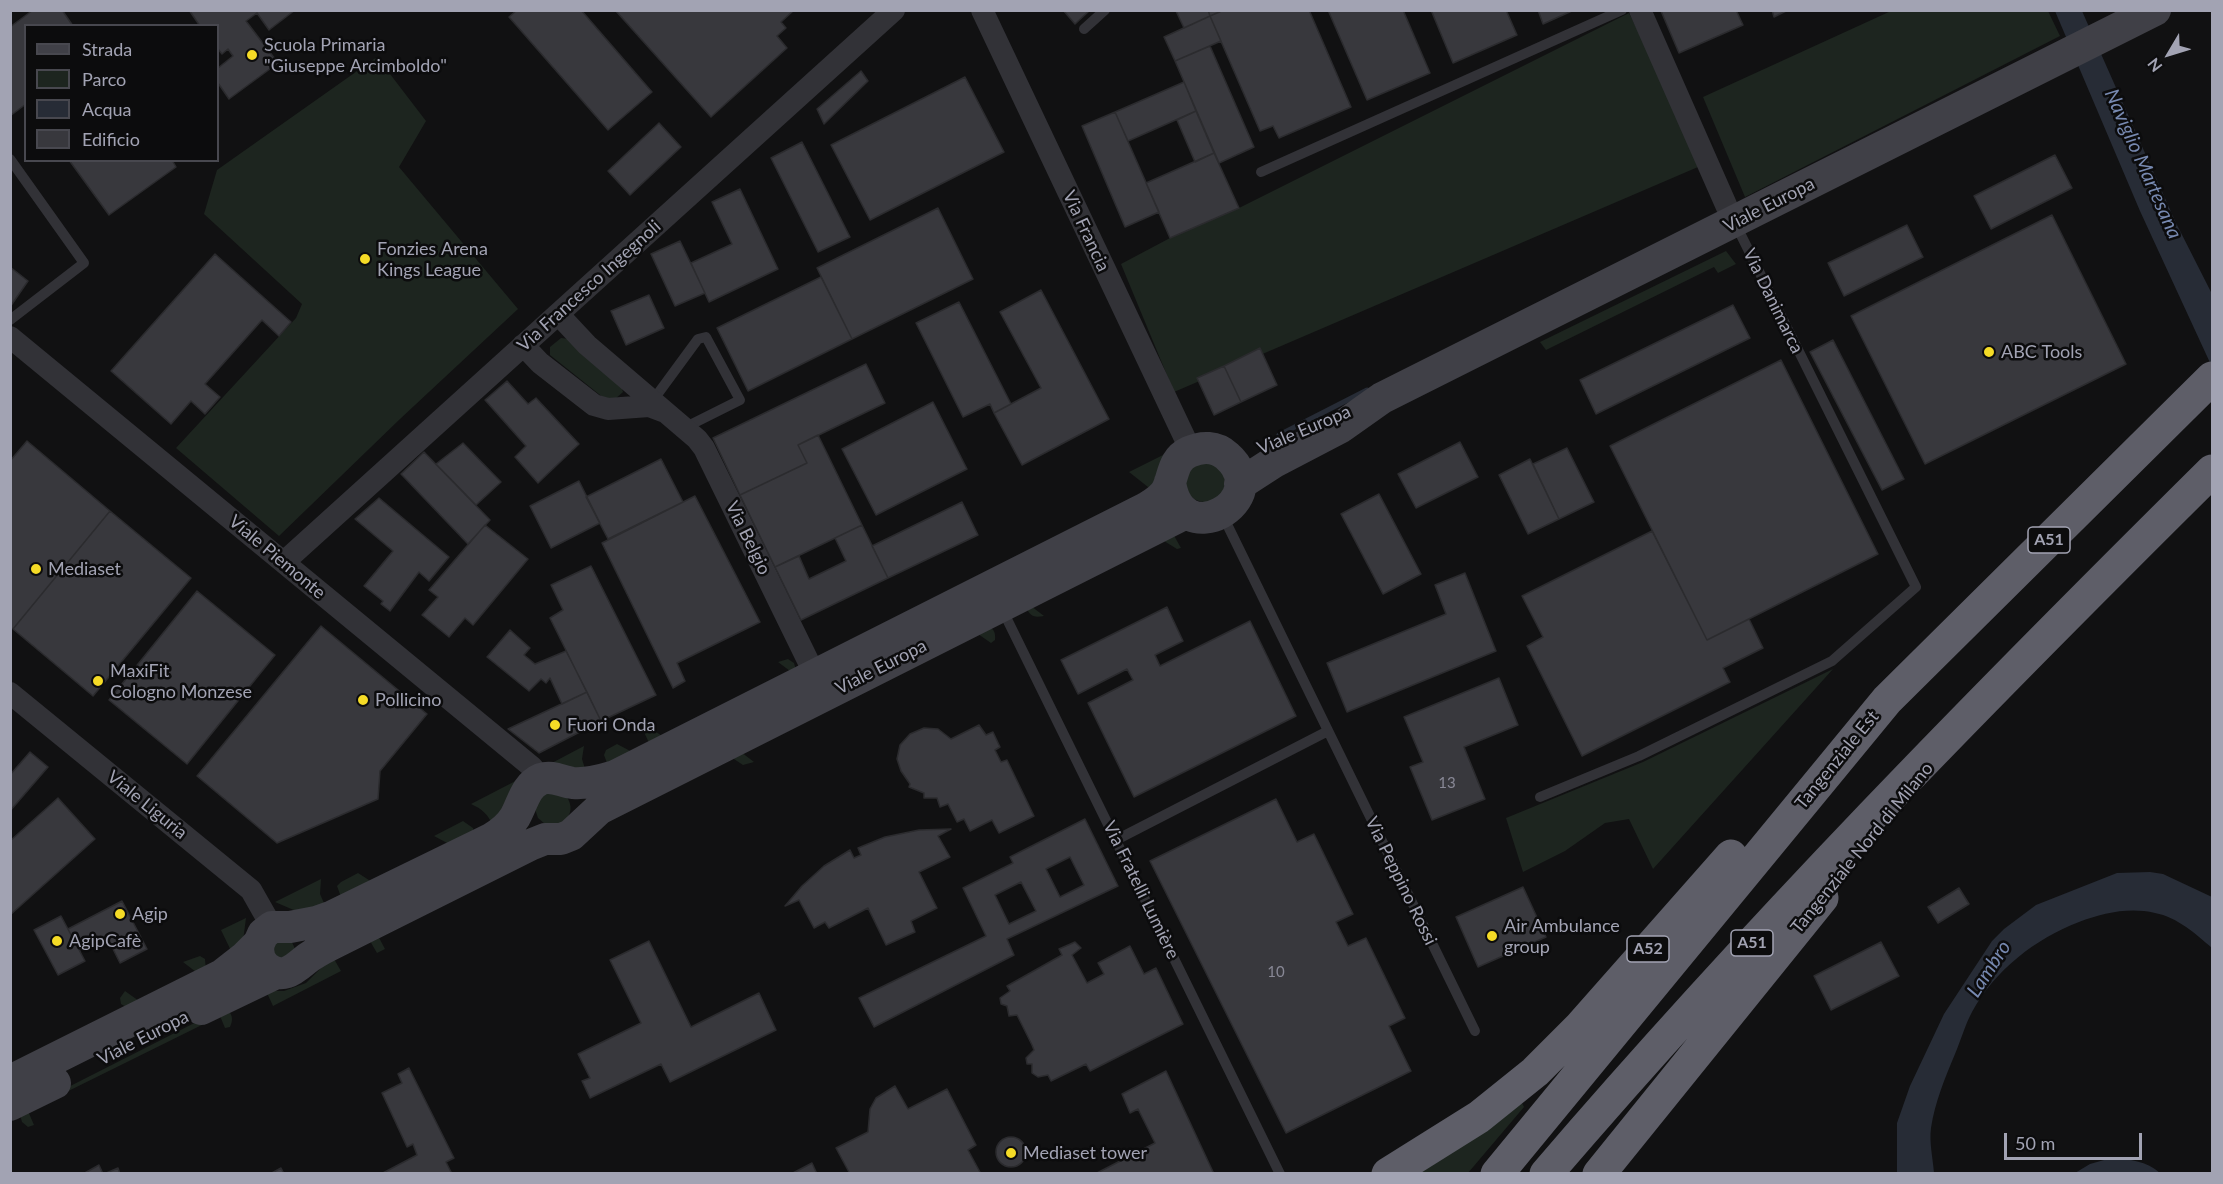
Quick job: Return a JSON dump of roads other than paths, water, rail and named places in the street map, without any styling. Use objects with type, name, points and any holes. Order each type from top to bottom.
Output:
[{"type":"highway","name":"Tangenziale Est","points":[[1497,1173],[1887,700],[2211,379]]},
{"type":"highway","name":"A51","points":[[1546,1173],[1691,1007],[1966,719],[2212,471]]},
{"type":"highway","name":"A52","points":[[1388,1173],[1479,1117],[1535,1072],[1580,1027],[1792,786],[1887,700]]},
{"type":"highway","name":"Tangenziale Nord di Milano","points":[[1599,1173],[1966,719]]},
{"type":"highway","points":[[1574,1173],[1892,810]]},
{"type":"street","name":"Via Francesco Ingegnoli","points":[[284,562],[894,10]]},
{"type":"street","name":"Via Francia","points":[[982,10],[1191,451]]},
{"type":"street","name":"Via Danimarca","points":[[1640,10],[1734,223]]},
{"type":"street","name":"Viale Europa","points":[[10,1081],[222,975],[274,932],[333,916],[491,839],[503,831],[514,818],[529,788],[556,781],[592,782],[615,776],[1146,508],[1161,498],[1177,462],[1191,451],[1212,448],[1238,455],[1266,448],[1336,414],[1382,398],[2142,17]]},
{"type":"street","name":"Via Belgio","points":[[558,314],[587,345],[656,406],[691,433],[709,459],[815,675]]},
{"type":"street","name":"Viale Piemonte","points":[[10,337],[532,767],[556,781]]},
{"type":"street","points":[[523,345],[540,363],[594,405],[608,409],[656,406]]},
{"type":"street","name":"Viale Europa","points":[[1240,484],[1274,462],[1341,427],[1382,398]]},
{"type":"street","name":"Viale Europa","points":[[1222,514],[1235,501],[1240,484],[1238,468],[1224,453]]},
{"type":"street","points":[[1170,482],[1174,500],[1186,513],[1210,518],[1222,514]]},
{"type":"street","name":"Viale Europa","points":[[10,1105],[289,968],[320,950],[518,850],[545,839],[561,839],[571,835],[599,809],[1186,513]]},
{"type":"street","name":"Viale Liguria","points":[[10,693],[251,890],[274,932]]},
{"type":"street","points":[[556,781],[582,798],[584,813],[578,827]]},
{"type":"street","points":[[522,803],[524,822],[533,833],[545,839]]},
{"type":"street","points":[[297,931],[304,941],[305,954],[289,968],[264,965],[259,958],[274,932],[297,931]]},
{"type":"lane","points":[[1084,29],[1105,10]]},
{"type":"lane","points":[[1261,172],[1622,10]]},
{"type":"lane","points":[[10,159],[84,263],[10,320]]},
{"type":"lane","name":"Via Danimarca","points":[[1540,797],[1639,756],[1832,661],[1916,587],[1734,223]]},
{"type":"lane","points":[[656,406],[698,339],[706,337],[740,400],[691,433]]},
{"type":"lane","name":"Via Peppino Rossi","points":[[1222,514],[1475,1031]]},
{"type":"lane","name":"Via Fratelli Lumière","points":[[1000,607],[1280,1173]]},
{"type":"lane","points":[[1116,840],[1328,731]]},
{"type":"water","name":"Naviglio Martesana","points":[[2055,11],[2082,11],[2176,223],[2211,292],[2212,367],[2140,211]]},
{"type":"water","name":"Lambro","points":[[2117,873],[2163,874],[2212,897],[2212,948],[2171,918],[2145,911],[2116,912],[2088,919],[2047,937],[2032,947],[1992,983],[1967,1022],[1941,1090],[1933,1118],[1930,1139],[1934,1173],[1897,1173],[1897,1123],[1910,1086],[1944,1014],[1992,941],[2036,905]]},
{"type":"water","points":[[2111,1158],[2144,1163],[2160,1173],[2075,1173],[2090,1164]]},
{"type":"waterway","points":[[1279,435],[1367,390]]},
{"type":"place","name":"Scuola Primaria \"Giuseppe Arcimboldo\"","points":[[252,55]]},
{"type":"place","name":"Fonzies Arena Kings League","points":[[365,259]]},
{"type":"place","name":"ABC Tools","points":[[1989,352]]},
{"type":"place","name":"Mediaset","points":[[36,569]]},
{"type":"place","name":"MaxiFit Cologno Monzese","points":[[98,681]]},
{"type":"place","name":"Pollicino","points":[[363,700]]},
{"type":"place","name":"Fuori Onda","points":[[555,725]]},
{"type":"place","name":"Agip","points":[[120,914]]},
{"type":"place","name":"Air Ambulance group","points":[[1492,936]]},
{"type":"place","name":"AgipCafè","points":[[57,941]]},
{"type":"place","name":"Mediaset tower","points":[[1011,1153]]}]
